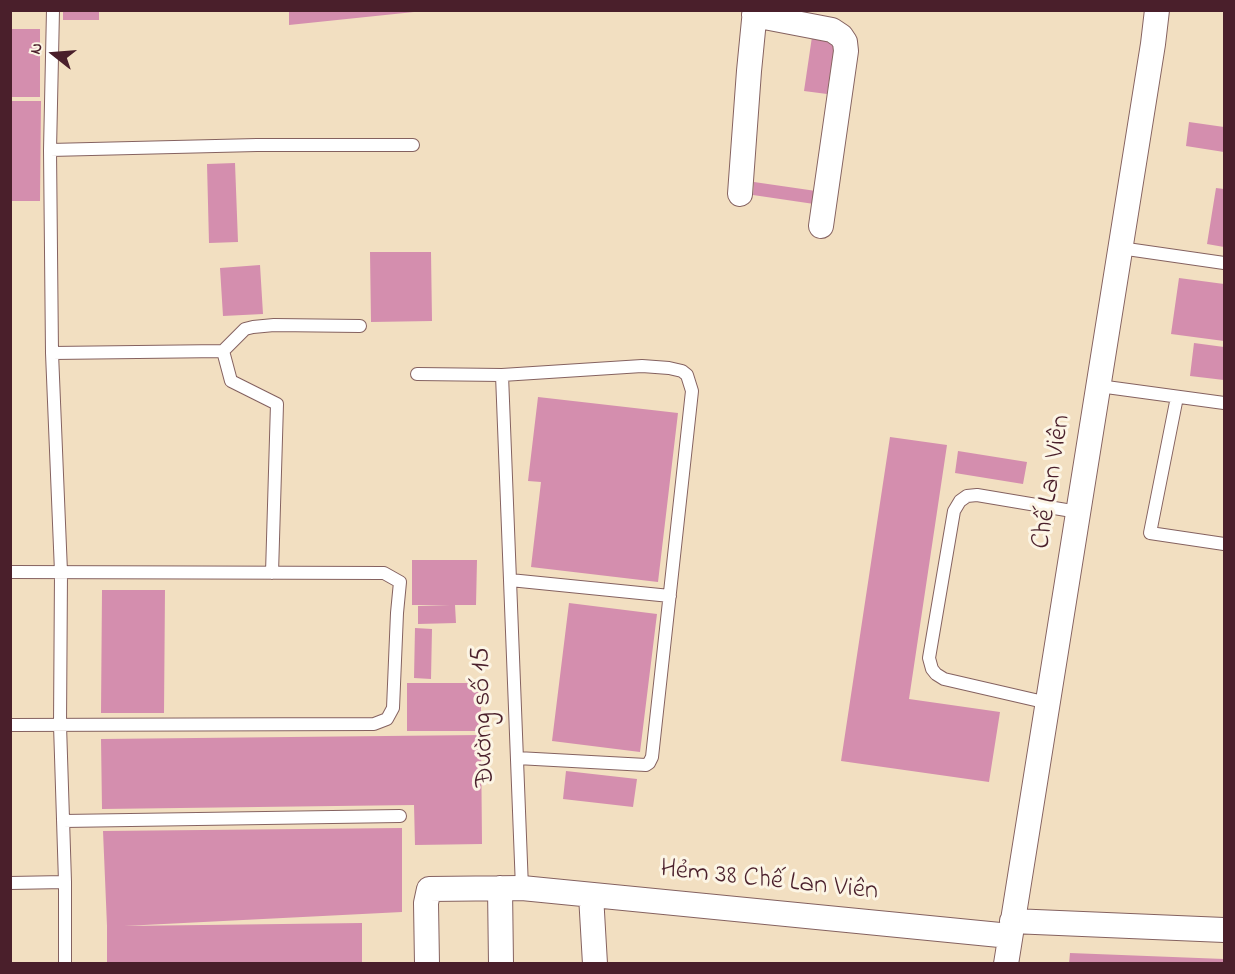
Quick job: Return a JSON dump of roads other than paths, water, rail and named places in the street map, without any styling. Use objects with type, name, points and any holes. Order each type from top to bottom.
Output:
[{"type":"street","name":"Chế Lan Viên","points":[[1006,963],[1157,10]]},
{"type":"street","points":[[740,194],[754,13],[832,30],[841,36],[845,42],[846,51],[821,226]]},
{"type":"street","points":[[427,963],[426,903],[429,889],[511,888],[501,963]]},
{"type":"street","name":"Hẻm 38 Chế Lan Viên","points":[[511,888],[1011,929],[1224,930]]},
{"type":"street","points":[[591,895],[595,963]]},
{"type":"lane","points":[[53,10],[50,150],[52,353],[61,572],[60,725],[65,963]]},
{"type":"lane","points":[[50,150],[257,145],[414,145]]},
{"type":"lane","points":[[1120,248],[1224,263]]},
{"type":"lane","points":[[52,353],[224,351],[245,329],[253,327],[274,325],[360,326]]},
{"type":"lane","points":[[224,351],[231,381],[277,404],[272,573]]},
{"type":"lane","points":[[417,374],[502,375],[642,366],[669,368],[682,372],[687,375],[692,391],[652,757],[646,765],[517,758]]},
{"type":"lane","name":"Đường số 15","points":[[502,375],[517,758],[511,888]]},
{"type":"lane","points":[[1099,386],[1224,403]]},
{"type":"lane","points":[[1177,396],[1150,533],[1224,544]]},
{"type":"lane","points":[[1048,703],[944,679],[936,674],[929,658],[954,511],[960,501],[967,496],[977,495],[1078,512]]},
{"type":"lane","points":[[10,572],[384,573],[400,582],[393,708],[387,718],[374,724],[10,725]]},
{"type":"lane","points":[[510,580],[670,596]]},
{"type":"lane","points":[[63,820],[400,816]]},
{"type":"lane","points":[[10,884],[65,882]]}]
